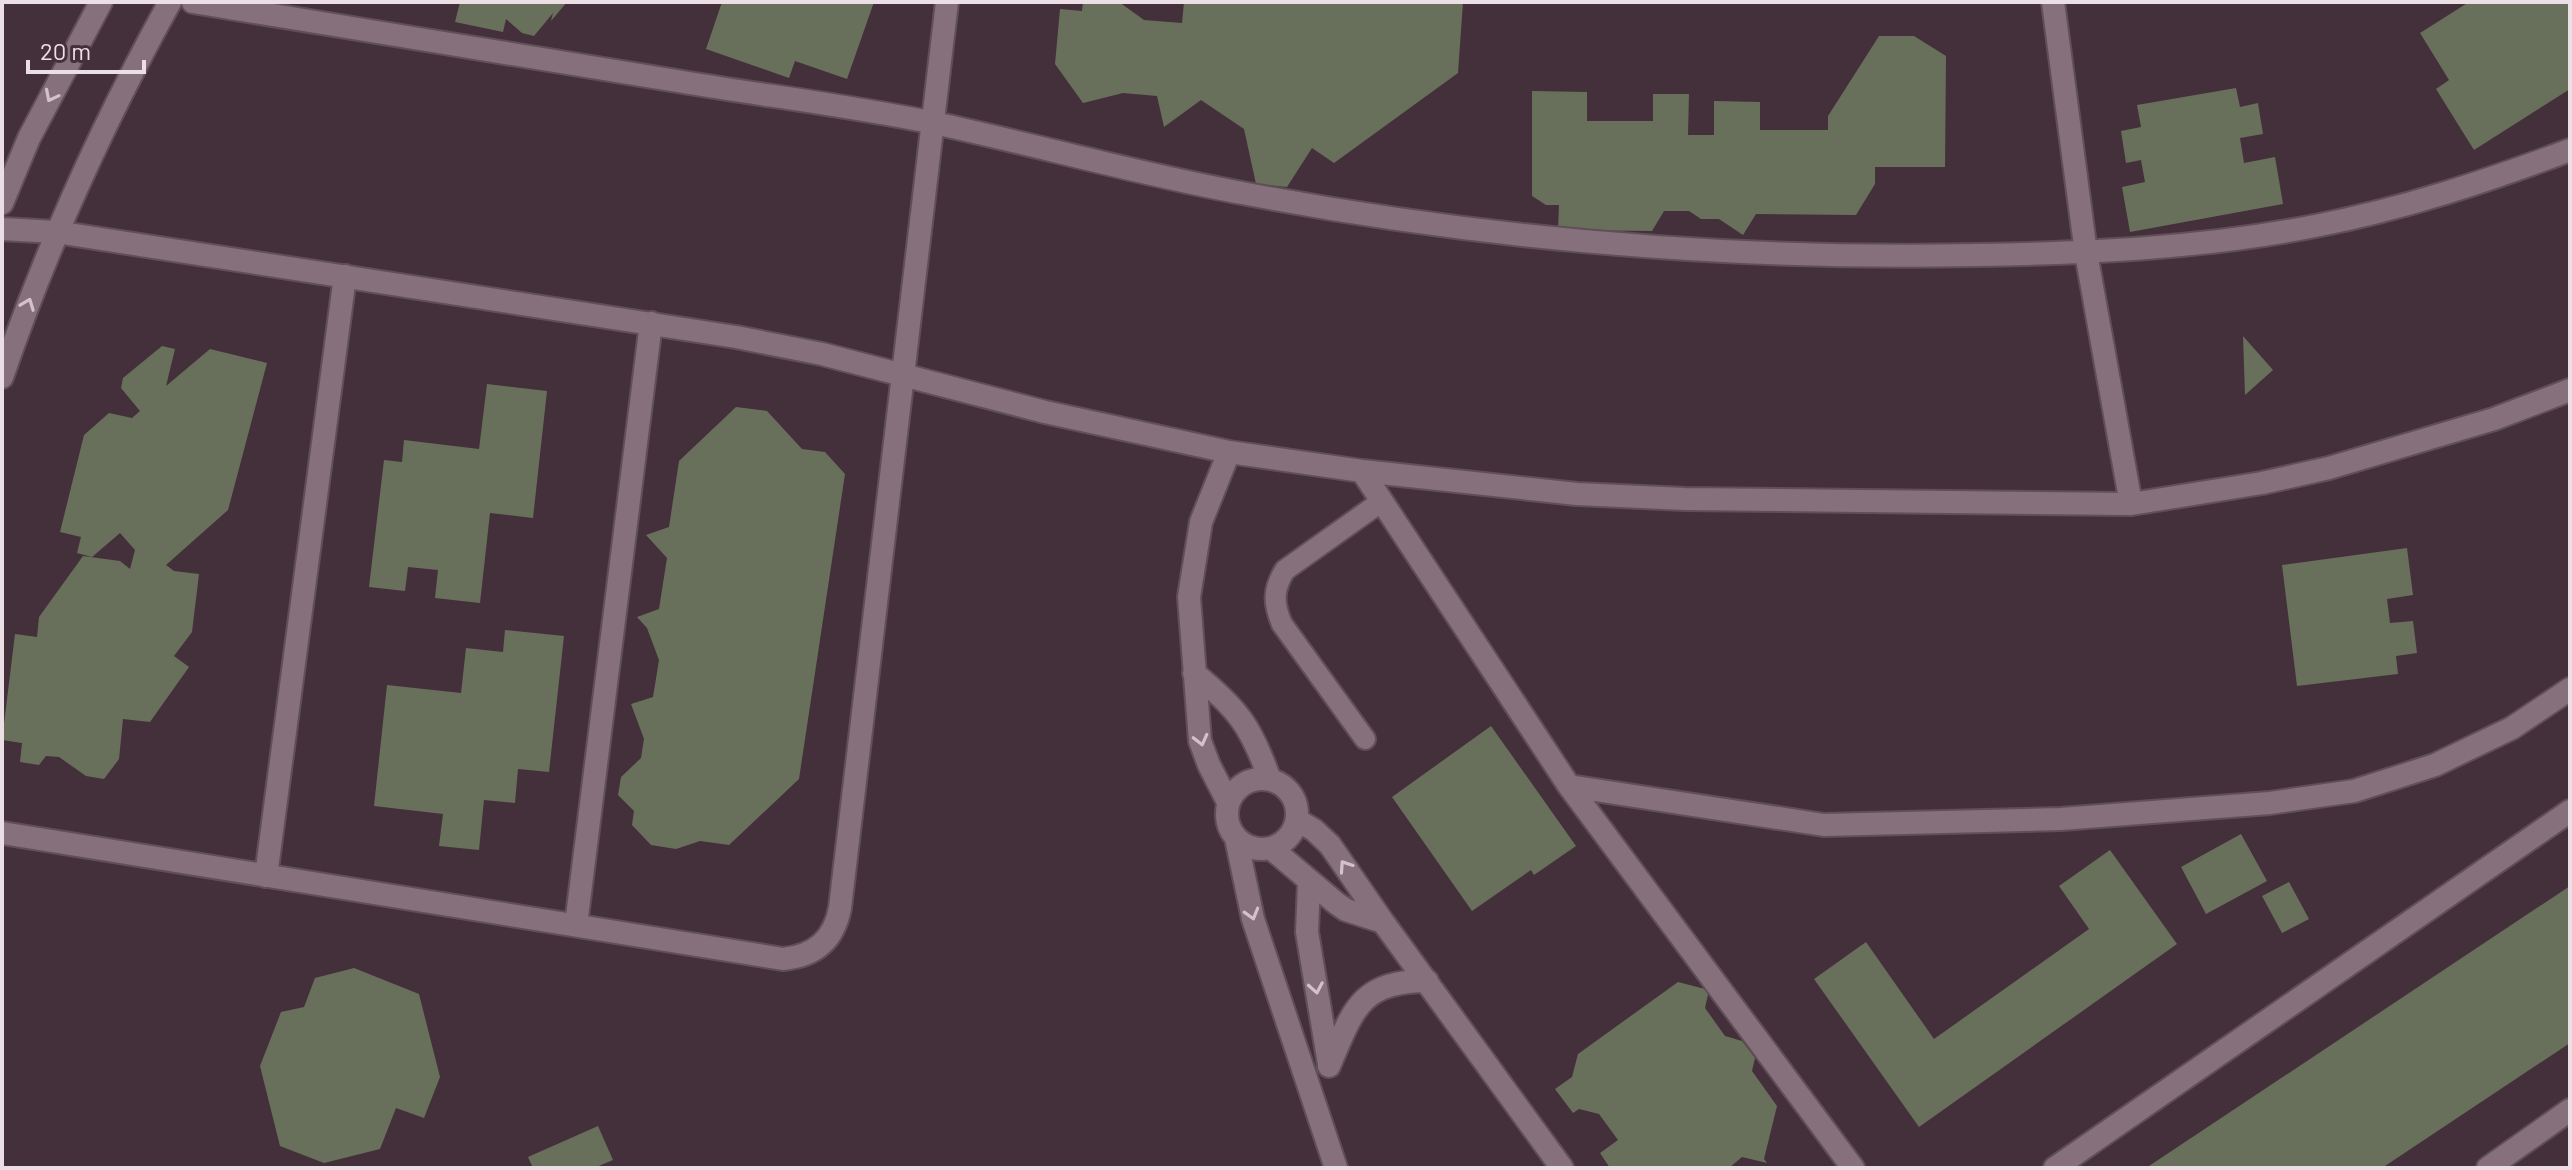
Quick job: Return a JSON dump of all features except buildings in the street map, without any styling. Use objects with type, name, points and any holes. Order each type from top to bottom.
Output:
[{"type":"street","points":[[2,203],[29,138],[101,2]]},
{"type":"street","points":[[2,377],[56,232],[91,152],[170,2]]},
{"type":"street","points":[[193,2],[933,123],[1096,163],[1241,193],[1387,218],[1533,237],[1680,249],[1809,255],[2086,253],[2219,241],[2314,226],[2435,197],[2570,150]]},
{"type":"street","points":[[2,833],[783,959],[801,957],[816,950],[828,939],[837,924],[840,908],[947,2]]},
{"type":"street","points":[[2053,2],[2086,253],[2131,504]]},
{"type":"street","points":[[2,229],[56,232],[345,276],[651,323],[822,354],[1045,412],[1229,452],[1362,471],[1577,494],[1685,499],[2131,504],[2235,488],[2329,468],[2494,419],[2570,390]]},
{"type":"street","points":[[266,876],[345,276]]},
{"type":"street","points":[[576,925],[651,323]]},
{"type":"street","points":[[1228,802],[1200,741],[1189,597],[1201,522],[1229,452]]},
{"type":"street","points":[[1362,471],[1569,786],[1853,1168]]},
{"type":"street","points":[[1194,673],[1226,699],[1243,718],[1256,741],[1270,780]]},
{"type":"street","points":[[1569,786],[1824,825],[2061,819],[2270,803],[2354,791],[2435,765],[2512,728],[2570,689]]},
{"type":"street","points":[[1257,779],[1270,780],[1282,785],[1291,795],[1297,820],[1292,833],[1283,843],[1272,849],[1259,850],[1246,846],[1236,838],[1226,814],[1228,802],[1245,783],[1257,779]]},
{"type":"street","points":[[2055,1168],[2570,811]]},
{"type":"street","points":[[1297,820],[1323,837],[1562,1168]]},
{"type":"street","points":[[1236,838],[1253,919],[1336,1168]]},
{"type":"street","points":[[1272,849],[1309,883],[1346,910],[1383,922]]},
{"type":"street","points":[[1309,883],[1307,932],[1329,1064]]},
{"type":"street","points":[[1314,1100],[1360,1003],[1377,988],[1399,981],[1427,981]]},
{"type":"street","points":[[2488,1168],[2570,1110]]},
{"type":"lane","points":[[1365,739],[1282,624],[1274,596],[1285,570],[1382,501]]}]
